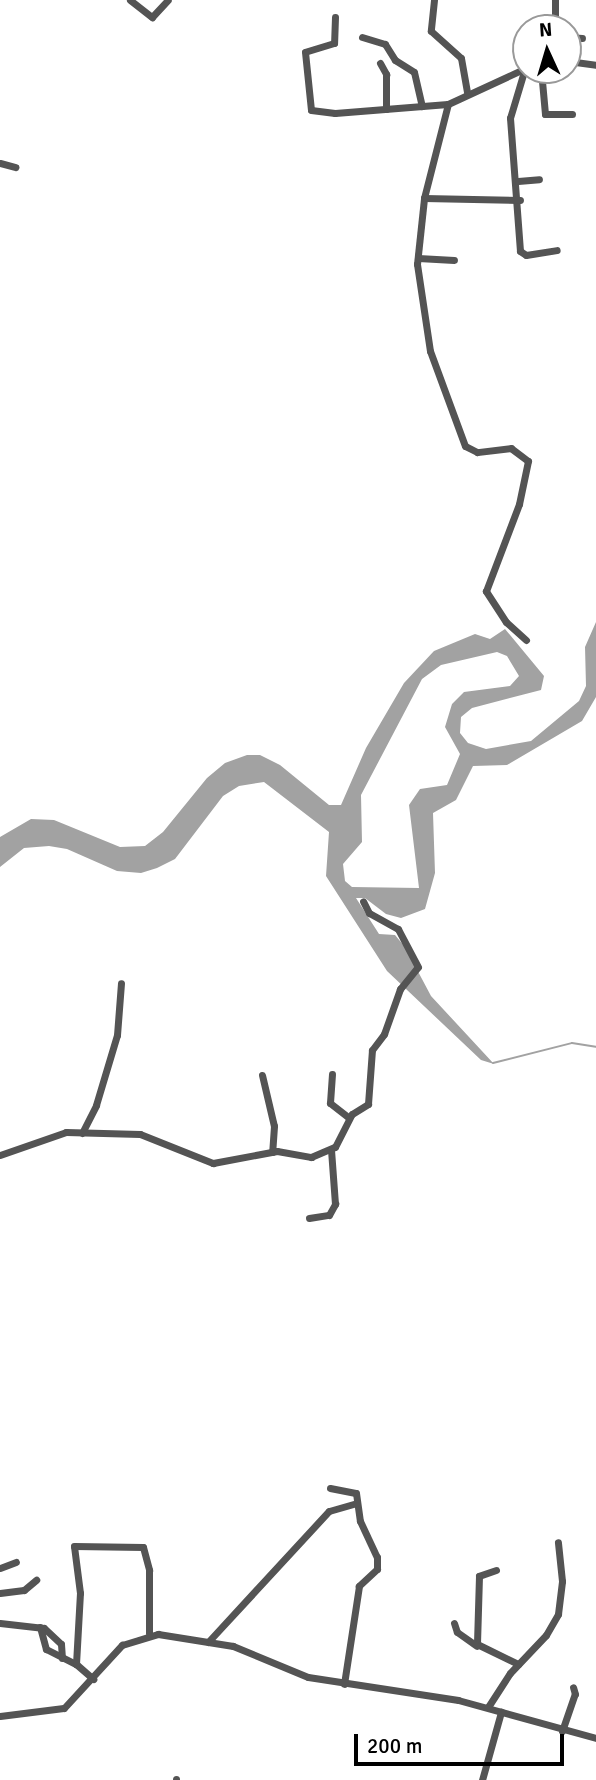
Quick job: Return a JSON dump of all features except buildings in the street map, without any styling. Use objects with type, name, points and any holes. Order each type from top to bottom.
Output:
[{"type":"street","points":[[130,0],[152,16],[168,0]]},
{"type":"street","points":[[434,0],[431,31],[461,58],[467,93]]},
{"type":"street","points":[[335,17],[334,43],[305,52],[310,109],[322,113],[448,104],[512,74]]},
{"type":"street","points":[[362,37],[385,44],[395,60],[414,72],[422,106]]},
{"type":"street","points":[[380,63],[386,74],[386,109]]},
{"type":"street","points":[[520,84],[510,118],[520,200],[522,254],[557,250]]},
{"type":"street","points":[[542,84],[545,114],[572,114]]},
{"type":"street","points":[[448,104],[424,198],[418,258],[430,351],[465,446],[477,452],[511,448],[528,461],[519,504],[486,591],[506,622],[526,640]]},
{"type":"street","points":[[0,163],[15,167]]},
{"type":"street","points":[[518,181],[539,179]]},
{"type":"street","points":[[424,198],[520,200]]},
{"type":"street","points":[[418,258],[454,260]]},
{"type":"street","points":[[309,1218],[329,1215],[335,1204],[331,1150],[349,1118],[368,1104],[370,1056],[384,1034],[400,989],[418,970],[398,929],[369,913],[363,901]]},
{"type":"street","points":[[82,1133],[96,1105],[117,1035],[121,983]]},
{"type":"street","points":[[332,1074],[330,1103],[349,1118]]},
{"type":"street","points":[[262,1075],[274,1126],[272,1152]]},
{"type":"street","points":[[0,1155],[47,1136],[82,1133],[140,1134],[213,1163],[272,1152],[311,1157],[331,1150]]},
{"type":"street","points":[[330,1488],[354,1491],[360,1521],[376,1550],[377,1569],[359,1586],[344,1684]]},
{"type":"street","points":[[208,1642],[329,1511],[357,1503]]},
{"type":"street","points":[[488,1707],[518,1664],[546,1635],[558,1614],[562,1581],[558,1542]]},
{"type":"street","points":[[76,1664],[80,1593],[74,1546],[143,1547],[149,1570],[149,1633]]},
{"type":"street","points":[[0,1568],[16,1562]]},
{"type":"street","points":[[479,1647],[479,1576],[496,1570]]},
{"type":"street","points":[[0,1593],[24,1590],[36,1580]]},
{"type":"street","points":[[0,1623],[40,1627],[61,1644],[62,1658]]},
{"type":"street","points":[[454,1623],[457,1632],[479,1647],[518,1664]]},
{"type":"street","points":[[40,1627],[46,1649],[76,1664],[93,1679]]},
{"type":"street","points":[[0,1716],[64,1708],[122,1645],[149,1633],[247,1650],[298,1674],[488,1707],[562,1731],[596,1738]]},
{"type":"street","points":[[562,1731],[575,1694],[573,1686]]},
{"type":"street","points":[[482,1780],[501,1712]]},
{"type":"shaded area","points":[[596,622],[596,697],[582,721],[507,765],[473,766],[456,800],[433,813],[435,873],[425,909],[401,918],[386,914],[365,898],[356,898],[379,934],[395,935],[405,947],[431,996],[494,1064],[481,1060],[387,971],[326,876],[329,832],[264,782],[239,786],[223,796],[175,859],[157,868],[141,873],[117,871],[67,849],[49,846],[24,848],[0,867],[0,837],[31,819],[54,820],[120,847],[145,846],[163,832],[207,778],[225,763],[247,755],[260,755],[280,765],[329,805],[341,805],[366,748],[404,683],[434,651],[475,634],[490,639],[505,629],[544,676],[541,690],[472,708],[461,717],[460,733],[468,743],[486,749],[531,741],[579,701],[586,686],[585,647]],"holes":[[[497,652],[507,656],[519,676],[510,686],[464,692],[452,704],[445,727],[460,754],[447,785],[420,789],[409,805],[419,888],[352,887],[345,881],[343,864],[362,842],[361,795],[422,679],[441,665]]]},
{"type":"waterway","points":[[493,1063],[572,1043],[596,1047]]}]
